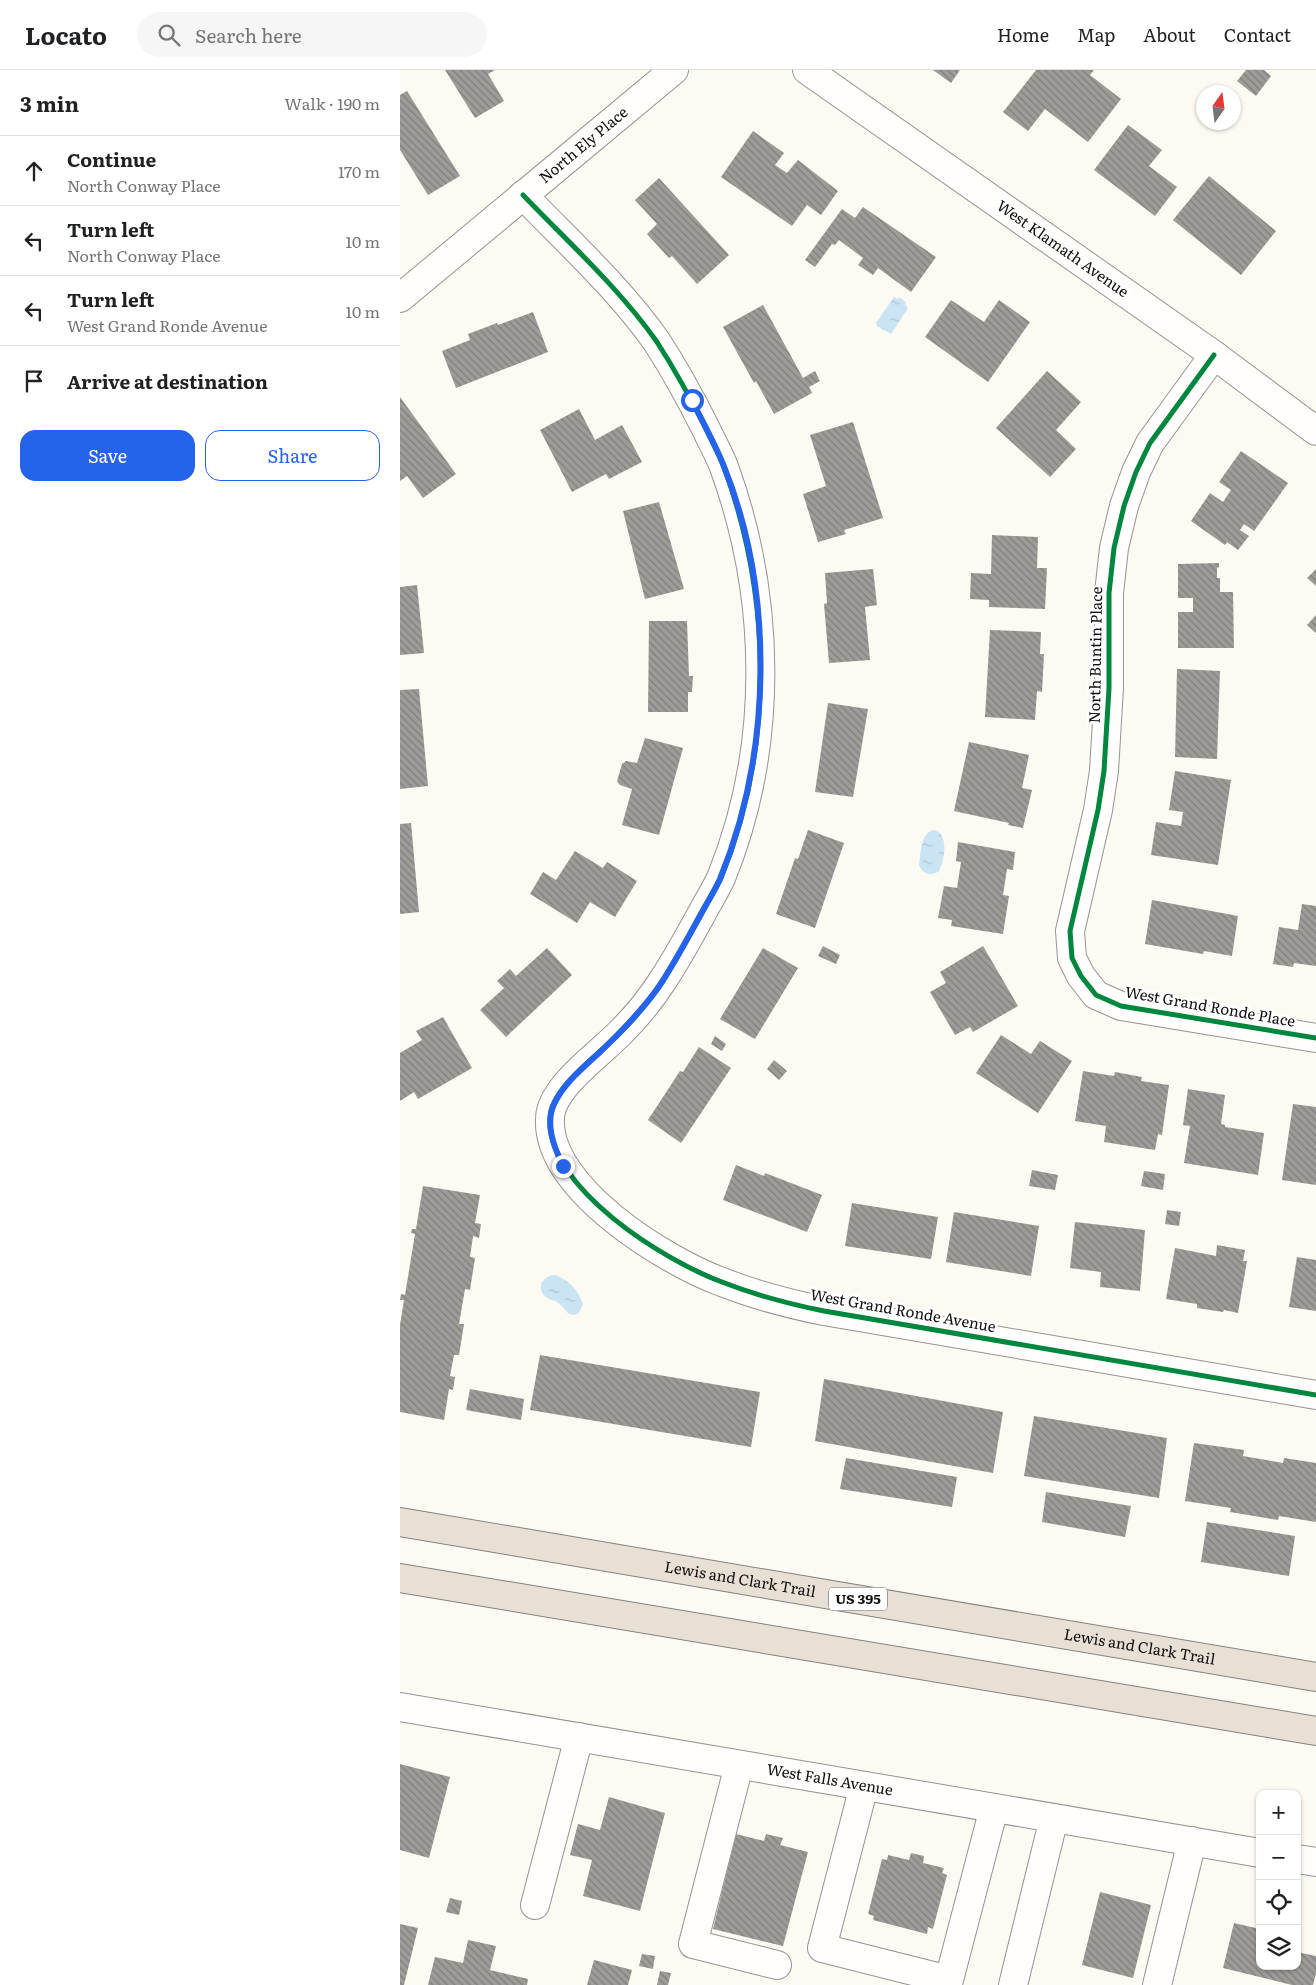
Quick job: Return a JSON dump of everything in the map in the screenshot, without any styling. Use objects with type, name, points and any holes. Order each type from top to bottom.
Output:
[{"type":"highway","name":"Lewis and Clark Trail","points":[[400,1522],[1316,1677]]},
{"type":"highway","points":[[400,1578],[1316,1731]]},
{"type":"street","name":"North Ely Place","points":[[400,298],[674,70]]},
{"type":"street","name":"West Klamath Avenue","points":[[807,70],[1214,356],[1316,432]]},
{"type":"street","name":"West Grand Ronde Avenue","points":[[523,195],[608,283],[656,341],[692,400],[723,464],[741,520],[754,581],[760,642],[760,714],[752,773],[738,828],[720,880],[661,984],[624,1030],[561,1091],[553,1104],[550,1118],[551,1130],[554,1147],[563,1166],[586,1193],[615,1220],[660,1251],[718,1281],[772,1300],[834,1313],[1316,1395]]},
{"type":"street","name":"North Buntin Place","points":[[1081,976],[1072,958],[1070,932],[1098,810],[1104,771],[1108,688],[1109,593],[1114,548],[1124,506],[1136,472],[1150,443],[1214,356]]},
{"type":"street","name":"West Grand Ronde Place","points":[[1081,976],[1096,995],[1121,1006],[1316,1038]]},
{"type":"street","name":"West Falls Avenue","points":[[400,1707],[1256,1852]]},
{"type":"street","points":[[535,1905],[579,1737]]},
{"type":"street","points":[[739,1765],[693,1944],[777,1966]]},
{"type":"street","points":[[864,1786],[822,1948],[949,1980],[994,1808]]},
{"type":"street","points":[[1013,1985],[1054,1818]]},
{"type":"street","points":[[1157,1985],[1192,1841]]},
{"type":"street","points":[[1301,1860],[1316,1862]]},
{"type":"water","points":[[894,297],[898,299],[899,297],[906,302],[905,304],[908,308],[891,334],[877,326],[876,323]]},
{"type":"water","points":[[934,830],[942,836],[944,854],[939,871],[930,874],[923,871],[919,865],[924,839],[929,832]]},
{"type":"water","points":[[555,1275],[569,1283],[578,1294],[583,1304],[579,1313],[571,1315],[560,1304],[548,1299],[543,1294],[541,1290],[542,1283],[547,1277]]},
{"type":"building","points":[[445,70],[495,70],[488,74],[504,101],[475,118]]},
{"type":"building","points":[[933,70],[960,70],[951,83]]},
{"type":"building","points":[[1036,70],[1094,70],[1090,75],[1121,99],[1088,142],[1045,109],[1028,131],[1003,112]]},
{"type":"building","points":[[1246,70],[1264,70],[1271,76],[1256,96],[1237,81]]},
{"type":"building","points":[[407,91],[460,176],[428,195],[400,150],[400,95]]},
{"type":"building","points":[[1128,125],[1162,150],[1149,166],[1177,187],[1155,216],[1094,170]]},
{"type":"building","points":[[753,131],[784,153],[775,165],[787,173],[798,160],[838,191],[821,215],[807,205],[792,226],[721,177]]},
{"type":"building","points":[[1209,176],[1276,231],[1241,275],[1173,220]]},
{"type":"building","points":[[659,178],[729,255],[697,284],[672,256],[669,258],[647,234],[657,224],[635,200]]},
{"type":"building","points":[[863,207],[936,257],[911,292],[878,268],[873,275],[858,265],[863,258],[839,240],[835,245],[832,244],[815,267],[805,260],[842,209],[855,218]]},
{"type":"building","points":[[951,300],[984,322],[999,300],[1030,322],[988,382],[925,337]]},
{"type":"building","points":[[763,305],[803,378],[815,371],[820,381],[809,387],[812,393],[774,414],[756,381],[754,383],[723,327]]},
{"type":"building","points":[[533,312],[548,352],[456,388],[442,351],[470,340],[468,334]]},
{"type":"building","points":[[1047,371],[1081,402],[1056,430],[1076,449],[1050,477],[996,428]]},
{"type":"building","points":[[400,397],[456,474],[423,498],[407,476],[400,481]]},
{"type":"building","points":[[579,409],[595,440],[622,425],[642,462],[609,479],[606,474],[572,492],[540,430]]},
{"type":"building","points":[[853,422],[883,518],[844,530],[846,534],[818,542],[803,494],[826,486],[810,435]]},
{"type":"building","points":[[1241,451],[1288,483],[1254,531],[1244,524],[1240,530],[1249,536],[1238,550],[1227,542],[1225,545],[1191,521],[1210,493],[1223,502],[1231,490],[1219,482]]},
{"type":"building","points":[[659,502],[684,589],[645,599],[623,511]]},
{"type":"building","points":[[992,535],[1038,537],[1037,568],[1047,568],[1045,609],[989,607],[989,600],[970,599],[971,573],[991,574]]},
{"type":"building","points":[[1219,563],[1217,578],[1220,578],[1220,592],[1233,592],[1234,648],[1178,648],[1178,612],[1193,612],[1193,598],[1178,598],[1178,564]]},
{"type":"building","points":[[873,569],[877,605],[865,607],[870,660],[829,663],[824,604],[827,603],[825,573]]},
{"type":"building","points":[[1316,569],[1316,586],[1307,578]]},
{"type":"building","points":[[417,585],[424,653],[400,655],[400,587]]},
{"type":"building","points":[[1316,615],[1316,633],[1307,625]]},
{"type":"building","points":[[649,621],[687,621],[689,676],[693,676],[692,692],[688,692],[688,712],[648,712]]},
{"type":"building","points":[[990,630],[1041,632],[1040,654],[1044,654],[1042,692],[1037,691],[1035,720],[985,717]]},
{"type":"building","points":[[1177,669],[1220,671],[1217,759],[1175,757]]},
{"type":"building","points":[[419,689],[428,786],[400,789],[400,690]]},
{"type":"building","points":[[828,703],[868,709],[853,797],[815,792]]},
{"type":"building","points":[[645,738],[683,748],[659,835],[622,825],[632,789],[620,785],[617,781],[622,764],[626,761],[637,763]]},
{"type":"building","points":[[969,742],[1029,755],[1022,788],[1032,790],[1023,828],[1008,825],[1009,823],[954,811]]},
{"type":"building","points":[[1175,771],[1231,780],[1218,865],[1151,855],[1156,822],[1181,826],[1183,812],[1169,810]]},
{"type":"building","points":[[411,823],[419,912],[400,914],[400,824]]},
{"type":"building","points":[[808,830],[844,843],[815,928],[776,914],[795,858],[798,859]]},
{"type":"building","points":[[958,842],[1015,852],[1013,870],[1007,869],[1003,895],[1009,896],[1003,934],[951,926],[952,920],[938,918],[944,886],[957,888],[961,862],[956,861]]},
{"type":"building","points":[[575,851],[603,868],[607,862],[637,881],[615,917],[590,902],[577,923],[530,894],[543,872],[556,880]]},
{"type":"building","points":[[1152,900],[1238,916],[1232,956],[1204,951],[1203,954],[1145,944]]},
{"type":"building","points":[[1302,904],[1316,906],[1316,966],[1294,963],[1293,967],[1273,964],[1279,927],[1298,930]]},
{"type":"building","points":[[823,946],[840,955],[836,964],[818,956]]},
{"type":"building","points":[[983,946],[1018,1006],[973,1032],[970,1027],[955,1035],[930,992],[946,983],[940,972]]},
{"type":"building","points":[[547,948],[572,975],[506,1037],[480,1010],[504,988],[497,981],[510,969],[516,976]]},
{"type":"building","points":[[763,948],[798,968],[755,1039],[720,1019]]},
{"type":"building","points":[[443,1017],[472,1068],[418,1099],[414,1092],[400,1101],[400,1053],[422,1040],[416,1031]]},
{"type":"building","points":[[1001,1035],[1031,1054],[1040,1041],[1072,1061],[1038,1113],[976,1073]]},
{"type":"building","points":[[715,1036],[726,1044],[722,1051],[711,1044]]},
{"type":"building","points":[[699,1047],[731,1068],[681,1143],[648,1120],[680,1071],[683,1072]]},
{"type":"building","points":[[774,1060],[787,1071],[779,1080],[767,1069]]},
{"type":"building","points":[[1083,1071],[1114,1076],[1115,1072],[1142,1077],[1141,1081],[1169,1085],[1162,1135],[1158,1134],[1155,1150],[1104,1142],[1106,1126],[1075,1121]]},
{"type":"building","points":[[1188,1089],[1225,1095],[1221,1124],[1225,1125],[1225,1127],[1264,1133],[1258,1175],[1184,1163],[1190,1126],[1183,1125]]},
{"type":"building","points":[[1293,1104],[1316,1107],[1316,1185],[1282,1180]]},
{"type":"building","points":[[736,1165],[764,1176],[765,1173],[822,1195],[807,1232],[723,1200]]},
{"type":"building","points":[[1032,1170],[1058,1175],[1055,1190],[1029,1186]]},
{"type":"building","points":[[1144,1171],[1165,1174],[1163,1190],[1141,1186]]},
{"type":"building","points":[[423,1186],[480,1195],[475,1223],[481,1224],[479,1238],[473,1236],[470,1257],[475,1258],[470,1290],[465,1289],[459,1324],[464,1324],[459,1355],[454,1355],[450,1376],[455,1377],[453,1390],[449,1389],[444,1420],[400,1412],[400,1325],[404,1300],[400,1300],[401,1294],[405,1295],[415,1234],[411,1233],[412,1229],[416,1229]]},
{"type":"building","points":[[852,1203],[938,1217],[931,1259],[845,1246]]},
{"type":"building","points":[[1167,1210],[1181,1212],[1179,1226],[1165,1224]]},
{"type":"building","points":[[954,1212],[1039,1226],[1031,1276],[946,1262]]},
{"type":"building","points":[[1075,1222],[1145,1230],[1140,1291],[1100,1287],[1101,1272],[1070,1268]]},
{"type":"building","points":[[1217,1245],[1245,1250],[1243,1261],[1247,1261],[1238,1313],[1197,1308],[1197,1304],[1166,1299],[1175,1248],[1216,1256]]},
{"type":"building","points":[[1297,1257],[1316,1260],[1316,1311],[1289,1307]]},
{"type":"building","points":[[540,1355],[760,1392],[751,1447],[530,1410]]},
{"type":"building","points":[[824,1379],[1003,1412],[993,1473],[815,1441]]},
{"type":"building","points":[[470,1389],[524,1399],[521,1420],[466,1410]]},
{"type":"building","points":[[1034,1416],[1167,1438],[1159,1498],[1024,1476]]},
{"type":"building","points":[[1194,1443],[1244,1450],[1243,1456],[1283,1463],[1284,1458],[1316,1463],[1316,1522],[1279,1516],[1278,1520],[1230,1512],[1231,1508],[1185,1501]]},
{"type":"building","points":[[846,1458],[957,1477],[952,1507],[840,1489]]},
{"type":"building","points":[[1046,1492],[1131,1506],[1125,1537],[1042,1522]]},
{"type":"building","points":[[1207,1522],[1295,1536],[1289,1576],[1201,1562]]},
{"type":"building","points":[[400,1764],[450,1777],[429,1858],[400,1850]]},
{"type":"building","points":[[609,1797],[665,1813],[640,1911],[583,1896],[592,1860],[570,1855],[578,1824],[600,1830]]},
{"type":"building","points":[[736,1834],[764,1841],[766,1834],[783,1838],[780,1845],[808,1852],[783,1946],[713,1929]]},
{"type":"building","points":[[911,1853],[924,1856],[923,1863],[944,1868],[942,1873],[947,1875],[933,1929],[928,1927],[927,1934],[873,1920],[874,1916],[868,1914],[882,1859],[887,1860],[888,1855],[909,1860]]},
{"type":"building","points":[[1100,1892],[1151,1905],[1133,1978],[1082,1965]]},
{"type":"building","points":[[450,1898],[462,1901],[459,1915],[446,1912]]},
{"type":"building","points":[[1234,1923],[1256,1928],[1256,1970],[1301,1970],[1301,1953],[1316,1956],[1316,1973],[1313,1985],[1292,1985],[1223,1968]]},
{"type":"building","points":[[400,1924],[418,1928],[404,1985],[400,1985]]},
{"type":"building","points":[[468,1940],[496,1946],[490,1970],[528,1979],[527,1985],[428,1985],[435,1957],[463,1963]]},
{"type":"building","points":[[642,1954],[655,1956],[653,1969],[639,1966]]},
{"type":"building","points":[[594,1960],[632,1970],[628,1985],[587,1985]]},
{"type":"building","points":[[660,1971],[671,1973],[668,1985],[657,1985]]},
{"type":"cycle path","points":[[523,195],[627,303],[657,342],[683,385],[718,453],[740,517],[751,569],[758,621],[760,673],[758,726],[751,778],[738,828],[721,878],[672,966],[647,1002],[626,1027],[567,1083],[552,1106],[550,1118],[554,1144],[567,1170],[588,1195],[613,1218],[641,1239],[698,1272],[760,1295],[824,1311],[1316,1395]]},
{"type":"cycle path","points":[[1214,355],[1150,443],[1136,472],[1124,506],[1114,548],[1109,593],[1109,688],[1104,771],[1098,810],[1070,931],[1072,958],[1081,976],[1096,995],[1121,1006],[1316,1038]]},
{"type":"route","points":[[563,1166],[554,1147],[551,1130],[550,1118],[553,1104],[561,1091],[574,1077],[624,1030],[661,984],[720,880],[738,828],[752,773],[760,714],[760,642],[754,581],[741,520],[723,464],[692,400]]}]
